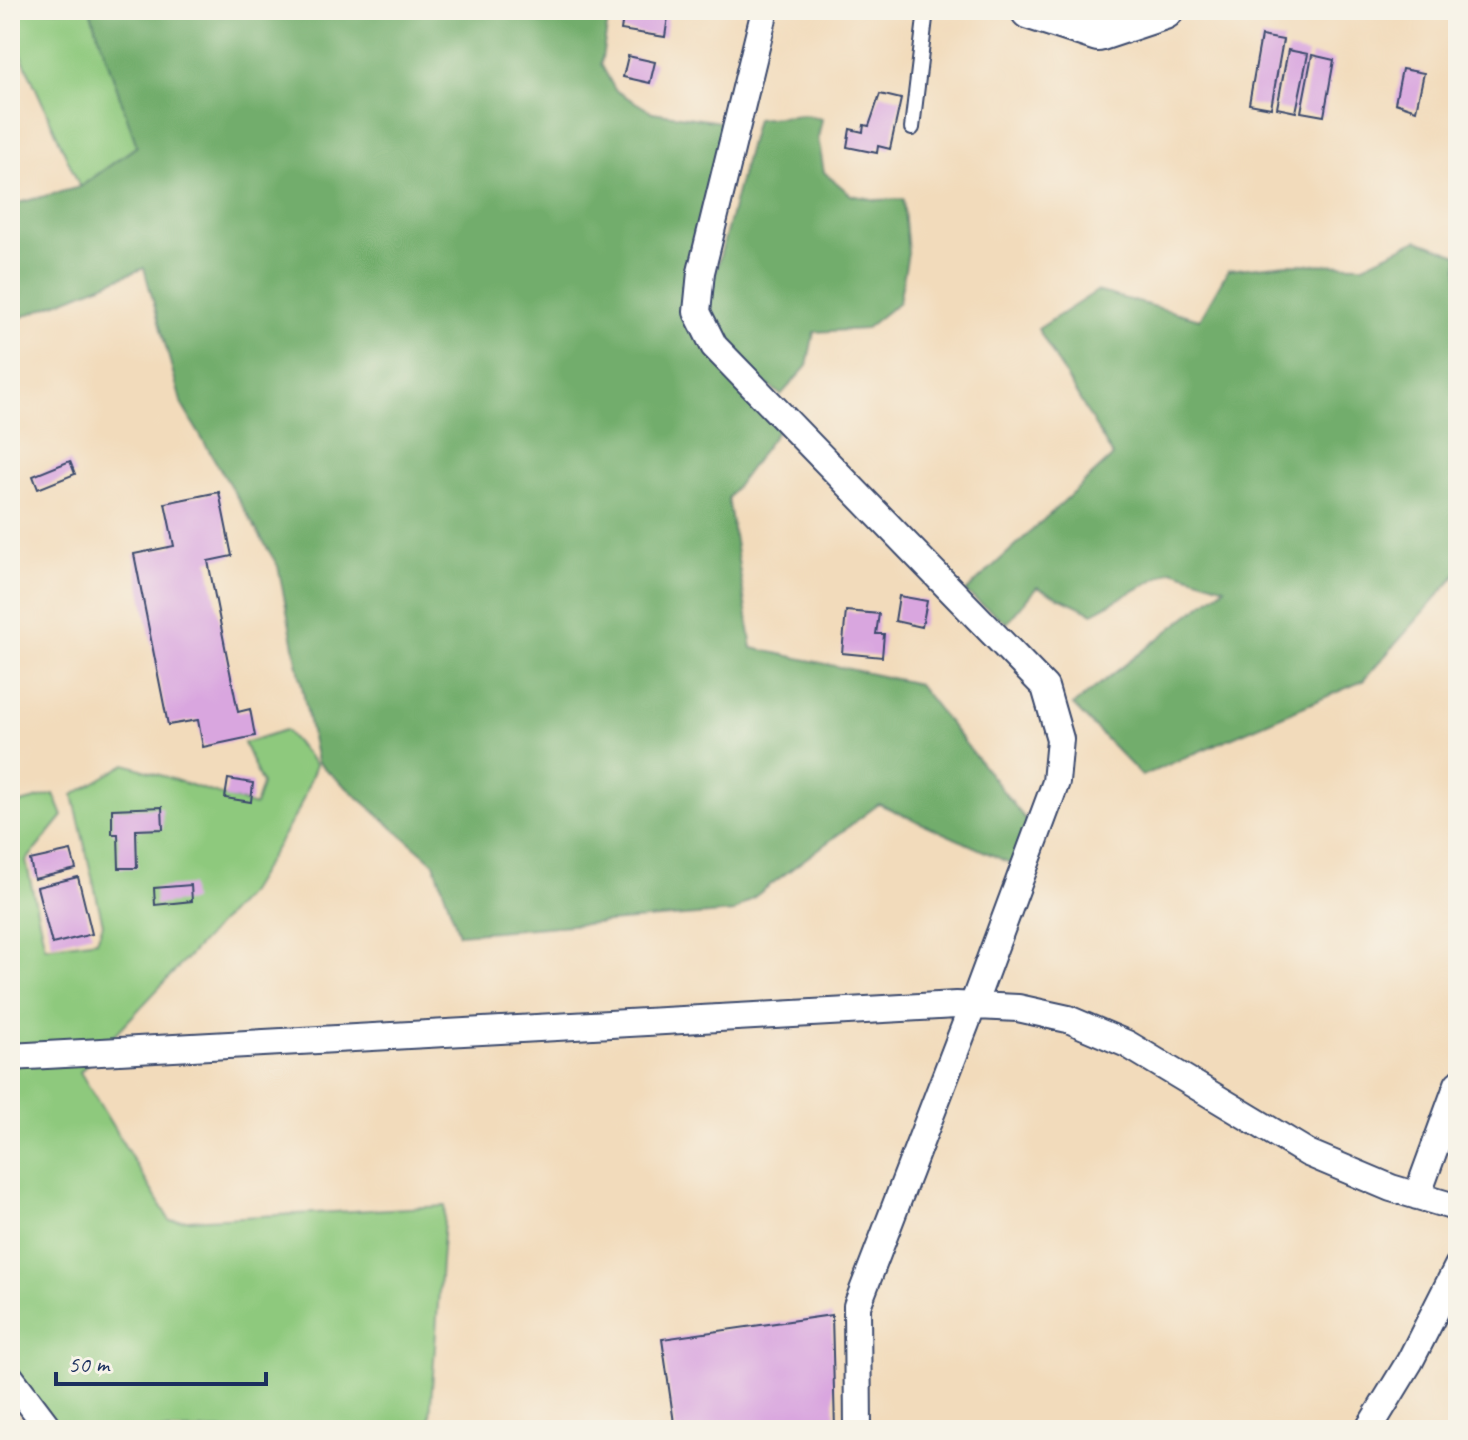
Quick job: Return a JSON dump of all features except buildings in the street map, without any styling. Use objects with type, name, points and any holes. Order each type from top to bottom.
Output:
[{"type":"street","points":[[765,10],[701,272],[697,312],[714,346],[1045,687],[1060,739],[1056,782],[857,1306],[858,1430]]},
{"type":"street","points":[[1030,10],[1098,32],[1164,10]]},
{"type":"street","points":[[10,1057],[941,1006],[1018,1008],[1068,1019],[1127,1044],[1308,1153],[1391,1188],[1458,1208]]},
{"type":"street","points":[[1417,1196],[1458,1084]]},
{"type":"street","points":[[1368,1430],[1410,1361],[1458,1266]]},
{"type":"street","points":[[10,1377],[50,1430]]},
{"type":"lane","points":[[912,128],[926,10]]},
{"type":"green space","points":[[10,10],[90,10],[137,146],[80,187],[10,30]]},
{"type":"green space","points":[[90,10],[218,10],[221,16],[244,10],[528,10],[541,23],[552,10],[610,10],[601,64],[615,90],[652,112],[728,123],[694,330],[778,430],[728,498],[752,648],[918,684],[1029,824],[1012,864],[879,804],[734,912],[459,934],[434,863],[317,762],[278,566],[182,405],[144,268],[10,320],[10,205],[80,187],[137,146]]},
{"type":"green space","points":[[804,115],[822,119],[818,138],[824,172],[851,195],[876,200],[903,199],[908,253],[899,302],[865,329],[814,332],[807,366],[781,395],[717,346],[706,310],[756,119]]},
{"type":"green space","points":[[1417,240],[1458,255],[1458,573],[1363,681],[1142,776],[1073,705],[1225,587],[1172,570],[1093,613],[1037,587],[1007,623],[965,592],[1113,456],[1038,329],[1097,291],[1200,319],[1228,270],[1287,264],[1363,265]]},
{"type":"green space","points":[[285,730],[316,765],[298,811],[249,892],[80,1072],[170,1221],[445,1206],[429,1430],[49,1430],[10,1392],[10,806],[54,794],[63,816],[26,861],[45,947],[97,940],[103,924],[73,795],[126,764],[255,806],[262,784],[244,743]]}]
